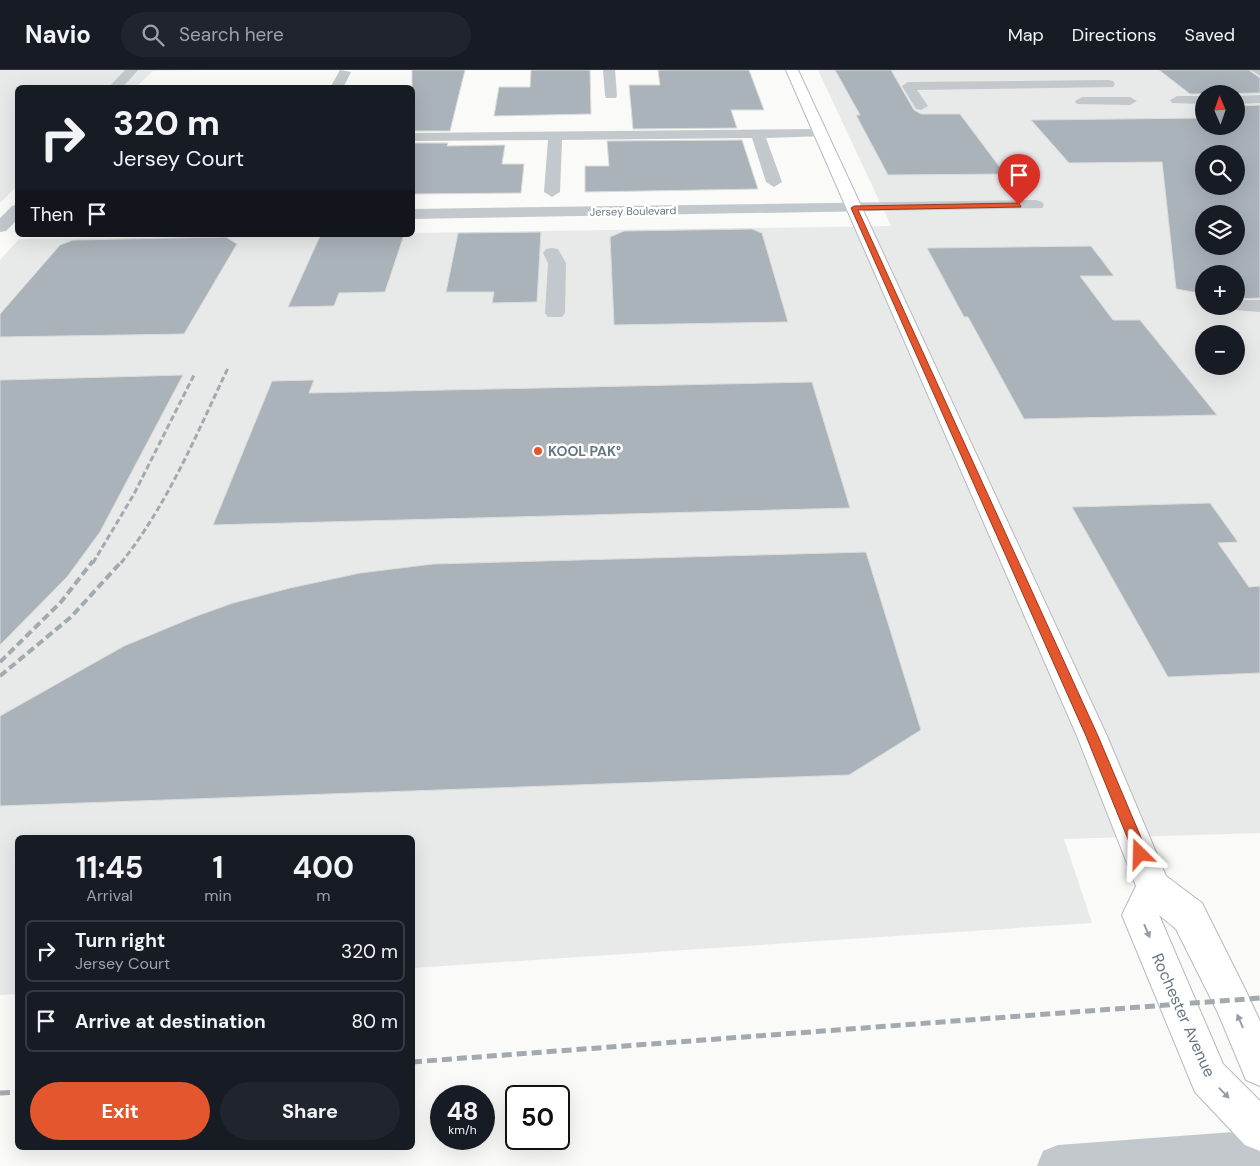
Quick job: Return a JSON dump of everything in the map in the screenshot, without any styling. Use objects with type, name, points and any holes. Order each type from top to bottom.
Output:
[{"type":"main road","points":[[792,70],[1092,736],[1154,888],[1189,916],[1231,1000],[1260,1066]]},
{"type":"main road","name":"Rochester Avenue","points":[[1154,888],[1140,915],[1202,1062],[1210,1078],[1260,1130]]},
{"type":"street","points":[[117,85],[132,70]]},
{"type":"street","points":[[609,70],[611,95]]},
{"type":"street","points":[[338,85],[344,72]]},
{"type":"street","points":[[921,106],[908,86],[1109,84]]},
{"type":"street","points":[[1176,100],[1195,100]]},
{"type":"street","points":[[1245,100],[1260,100]]},
{"type":"street","points":[[1073,102],[1130,101]]},
{"type":"street","points":[[757,133],[774,182]]},
{"type":"street","points":[[415,138],[821,133]]},
{"type":"street","points":[[552,192],[555,136]]},
{"type":"street","name":"Jersey Boulevard","points":[[415,214],[1036,205]]},
{"type":"street","points":[[552,253],[557,263],[555,313]]},
{"type":"street","points":[[1058,1166],[1260,1151]]},
{"type":"shaded area","points":[[0,70],[210,70],[153,71],[138,85],[15,85],[15,188],[0,203]]},
{"type":"shaded area","points":[[818,70],[1260,70],[1260,833],[1064,839],[1092,923],[415,968],[415,835],[15,835],[15,994],[0,995],[0,260],[19,239],[415,237],[415,233],[891,226]]},
{"type":"building","points":[[412,70],[465,70],[450,131],[415,131],[415,85],[412,85]]},
{"type":"building","points":[[531,70],[590,70],[591,114],[494,116],[499,87],[530,87]]},
{"type":"building","points":[[658,70],[749,70],[764,110],[731,110],[737,128],[633,129],[629,85],[660,85]]},
{"type":"building","points":[[835,70],[891,70],[914,110],[921,114],[960,114],[1005,174],[888,175],[856,115],[860,115]]},
{"type":"building","points":[[1159,70],[1249,70],[1260,78],[1260,93],[1245,93],[1245,85],[1195,85],[1195,94],[1190,94]]},
{"type":"building","points":[[1260,105],[1260,298],[1245,299],[1245,265],[1195,265],[1195,292],[1176,289],[1162,162],[1069,163],[1031,120],[1195,118],[1195,135],[1245,135],[1245,106]]},
{"type":"building","points":[[742,140],[758,189],[585,192],[585,166],[609,166],[607,141]]},
{"type":"building","points":[[415,143],[448,143],[447,146],[505,145],[502,164],[524,164],[521,193],[415,194]]},
{"type":"building","points":[[752,229],[762,233],[788,322],[614,325],[610,237],[624,231]]},
{"type":"building","points":[[541,232],[537,302],[492,303],[494,292],[446,292],[458,233]]},
{"type":"building","points":[[226,237],[237,244],[184,334],[0,337],[0,314],[60,245],[73,240]]},
{"type":"building","points":[[320,237],[403,237],[385,292],[339,293],[334,306],[288,307]]},
{"type":"building","points":[[1091,246],[1114,276],[1080,276],[1113,320],[1140,320],[1217,415],[1024,419],[968,317],[964,317],[927,248]]},
{"type":"building","points":[[183,375],[100,532],[67,577],[0,645],[0,380]]},
{"type":"building","name":"KOOL PAK°","points":[[314,380],[309,393],[812,382],[850,508],[213,525],[272,381]]},
{"type":"building","points":[[1210,503],[1238,542],[1218,543],[1249,587],[1260,586],[1260,673],[1168,677],[1072,507]]},
{"type":"building","points":[[866,552],[921,730],[849,775],[0,806],[0,716],[124,646],[233,603],[360,573],[433,564]]},
{"type":"railway","points":[[121,563],[138,540],[167,493],[228,368]]},
{"type":"railway","points":[[93,563],[134,494],[194,375]]},
{"type":"railway","points":[[0,662],[61,602],[93,561]]},
{"type":"railway","points":[[0,676],[71,617],[122,561]]},
{"type":"railway","points":[[415,1062],[1260,998]]},
{"type":"railway","points":[[0,1093],[15,1092]]},
{"type":"place","name":"KOOL PAK°","points":[[538,451]]},
{"type":"route","points":[[1019,205],[854,208],[1092,736],[1140,854]]}]
